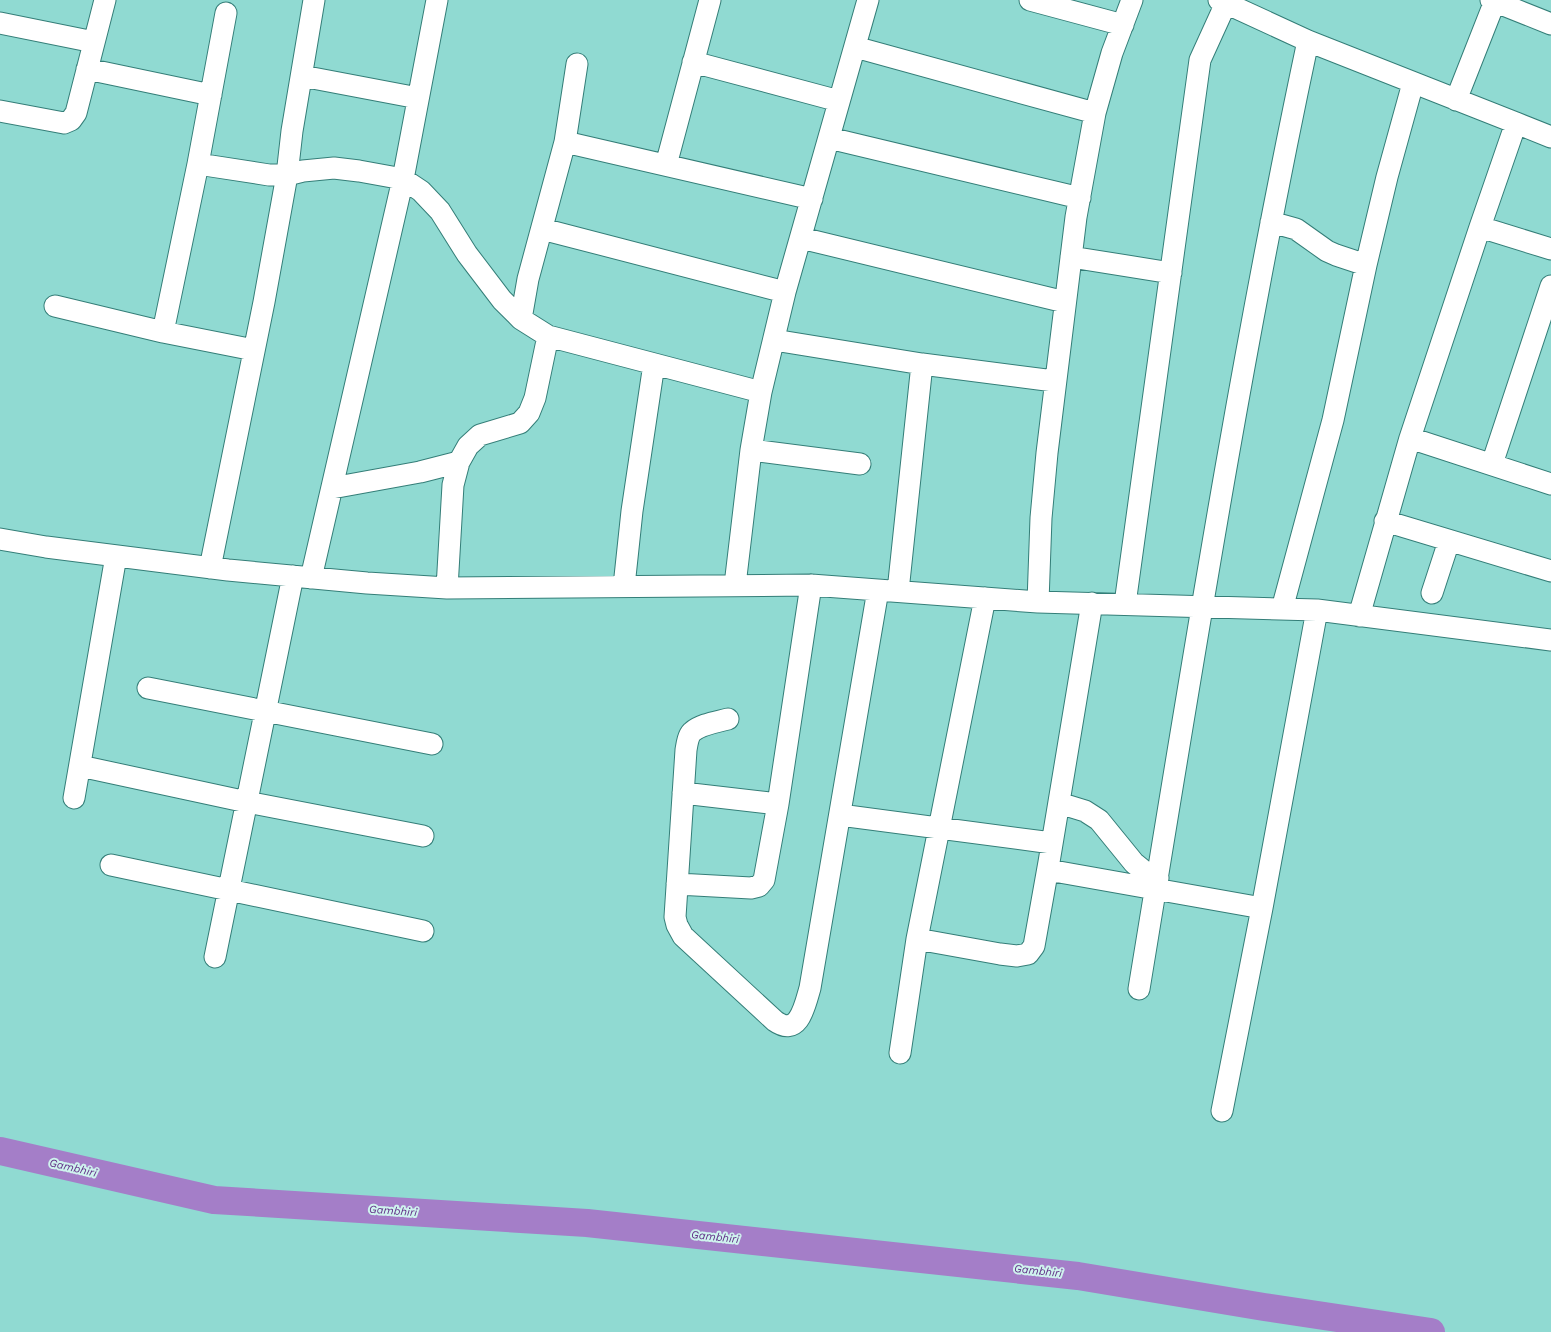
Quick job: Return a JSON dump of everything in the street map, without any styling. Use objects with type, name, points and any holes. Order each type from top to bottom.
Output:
[{"type":"street","points":[[0,111],[64,123],[71,120],[76,113],[105,0]]},
{"type":"street","points":[[210,568],[254,350],[287,175],[314,0]]},
{"type":"street","points":[[215,957],[265,711],[302,577],[332,488],[403,179],[437,0]]},
{"type":"street","points":[[666,165],[710,0]]},
{"type":"street","points":[[735,586],[751,450],[761,392],[785,292],[868,0]]},
{"type":"street","points":[[1030,0],[1123,25]]},
{"type":"street","points":[[1038,602],[1041,518],[1054,381],[1076,217],[1095,113],[1112,53],[1132,0]]},
{"type":"street","points":[[1125,604],[1200,60],[1223,1],[1308,41],[1551,137]]},
{"type":"street","points":[[1456,100],[1493,1],[1551,24]]},
{"type":"street","points":[[163,332],[198,164],[226,13]]},
{"type":"street","points":[[0,23],[94,42]]},
{"type":"street","points":[[1139,989],[1202,606],[1271,222],[1308,41]]},
{"type":"street","points":[[855,47],[1095,113]]},
{"type":"street","points":[[694,62],[839,102]]},
{"type":"street","points":[[521,318],[528,279],[565,142],[577,64]]},
{"type":"street","points":[[87,69],[211,96]]},
{"type":"street","points":[[302,76],[418,98]]},
{"type":"street","points":[[1282,609],[1333,420],[1366,265],[1387,177],[1413,83]]},
{"type":"street","points":[[1358,616],[1410,438],[1516,124]]},
{"type":"street","points":[[829,138],[1080,198]]},
{"type":"street","points":[[565,142],[812,199]]},
{"type":"street","points":[[198,164],[269,175],[287,175],[303,171],[334,168],[403,179],[421,192],[440,211],[467,254],[502,300],[521,318],[548,336],[761,392]]},
{"type":"street","points":[[1271,222],[1296,229],[1327,251],[1366,265]]},
{"type":"street","points":[[1480,227],[1551,249]]},
{"type":"street","points":[[542,229],[785,292]]},
{"type":"street","points":[[801,238],[1065,302]]},
{"type":"street","points":[[1071,257],[1171,274]]},
{"type":"street","points":[[1492,464],[1551,286]]},
{"type":"street","points":[[55,306],[163,332],[254,350]]},
{"type":"street","points":[[447,588],[453,485],[459,462],[468,446],[480,434],[520,423],[529,413],[535,398],[548,336]]},
{"type":"street","points":[[774,340],[922,364],[1054,381]]},
{"type":"street","points":[[624,586],[632,511],[654,364]]},
{"type":"street","points":[[728,719],[700,727],[692,732],[688,739],[675,917],[677,925],[683,936],[775,1021],[782,1026],[789,1026],[797,1021],[803,1012],[810,988],[840,815],[888,591],[922,364]]},
{"type":"street","points":[[1410,438],[1551,484]]},
{"type":"street","points":[[751,450],[860,464]]},
{"type":"street","points":[[332,488],[420,472],[459,462]]},
{"type":"street","points":[[1385,521],[1551,571]]},
{"type":"street","points":[[0,540],[210,568],[367,583],[447,588],[811,585],[1038,602],[1317,610],[1551,640]]},
{"type":"street","points":[[1432,593],[1449,541]]},
{"type":"street","points":[[74,798],[116,556]]},
{"type":"street","points":[[677,884],[750,888],[759,886],[764,880],[778,804],[811,585]]},
{"type":"street","points":[[900,1052],[917,940],[985,598]]},
{"type":"street","points":[[917,940],[1017,956],[1028,954],[1034,946],[1092,603]]},
{"type":"street","points":[[1222,1111],[1262,908],[1317,610]]},
{"type":"street","points":[[148,688],[432,744]]},
{"type":"street","points":[[80,766],[247,802],[423,836]]},
{"type":"street","points":[[683,794],[778,804]]},
{"type":"street","points":[[1059,803],[1085,811],[1099,820],[1134,863],[1156,884]]},
{"type":"street","points":[[840,815],[1052,843]]},
{"type":"street","points":[[111,865],[423,931]]},
{"type":"street","points":[[1048,870],[1156,884],[1262,908]]},
{"type":"waterway","name":"Gambhiri","points":[[0,1151],[214,1200],[587,1223],[1078,1276],[1264,1307],[1431,1332]]}]
